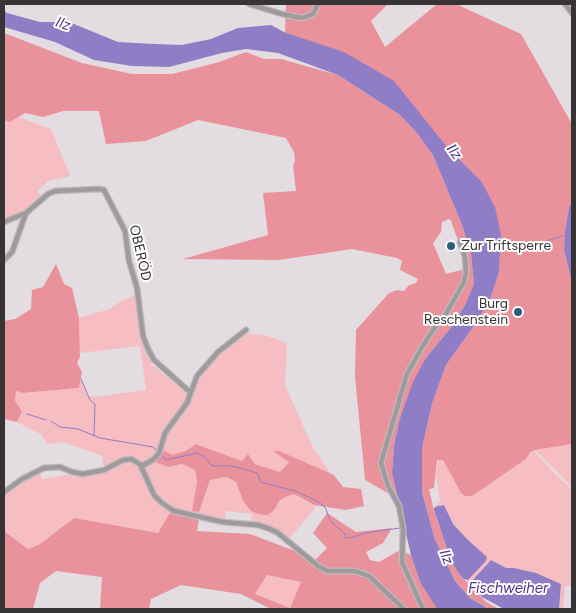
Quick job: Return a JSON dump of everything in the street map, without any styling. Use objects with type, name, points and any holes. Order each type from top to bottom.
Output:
[{"type":"street","points":[[249,4],[303,18],[313,14],[318,4]]},
{"type":"street","points":[[564,4],[572,12]]},
{"type":"street","name":"OBERÖD","points":[[4,222],[26,213],[48,194],[55,191],[104,190],[125,231],[145,343],[154,360],[190,392]]},
{"type":"street","name":"OBERÖD","points":[[4,260],[12,252],[26,213]]},
{"type":"street","points":[[423,609],[402,562],[403,529],[399,506],[388,486],[382,463],[407,374],[432,330],[446,314],[464,282],[466,272],[465,257],[460,242]]},
{"type":"street","points":[[142,466],[154,459],[159,453],[165,433],[184,408],[197,376],[218,352],[246,330]]},
{"type":"street","points":[[4,492],[31,474],[49,467],[60,467],[77,474],[88,473],[104,470],[123,460],[131,459],[142,466],[154,495],[174,511],[197,517],[258,525],[270,529],[278,533],[318,566],[327,571],[355,571],[369,576],[404,609]]},
{"type":"shaded area","points":[[286,4],[388,4],[371,21],[385,47],[437,4],[456,4],[521,34],[572,124],[572,203],[569,207],[564,250],[572,283],[572,444],[531,452],[526,459],[472,496],[465,496],[461,493],[443,460],[437,460],[434,488],[429,489],[434,511],[451,561],[459,574],[486,602],[499,609],[490,609],[470,598],[455,581],[434,537],[422,492],[422,448],[432,404],[446,365],[476,323],[491,297],[499,272],[501,235],[481,181],[447,147],[285,33]]},
{"type":"shaded area","points":[[4,33],[82,63],[132,74],[172,74],[219,62],[246,52],[264,59],[281,59],[338,75],[400,115],[416,132],[433,155],[462,225],[471,254],[474,284],[465,305],[453,325],[425,359],[400,418],[394,445],[392,473],[398,499],[365,480],[355,376],[356,330],[389,293],[397,290],[404,291],[409,285],[416,283],[418,279],[400,270],[402,261],[397,258],[352,249],[279,260],[183,259],[268,235],[263,193],[296,191],[293,165],[295,162],[294,152],[286,138],[198,120],[146,141],[106,144],[99,111],[63,111],[43,117],[25,113],[10,122],[4,120]],"holes":[[[449,219],[459,243],[465,269],[446,274],[433,243],[441,232],[442,222]]]},
{"type":"shaded area","points":[[18,117],[51,129],[70,176],[48,181],[37,191],[41,198],[26,213],[4,222],[4,120],[10,122]]},
{"type":"shaded area","points":[[56,264],[64,284],[72,288],[79,318],[80,357],[77,363],[82,372],[79,388],[23,393],[16,391],[15,401],[22,411],[17,422],[4,419],[4,321],[15,319],[31,309],[32,290],[43,287]]},
{"type":"shaded area","points":[[138,294],[147,354],[152,365],[187,393],[187,401],[197,377],[218,352],[243,333],[264,335],[287,343],[285,385],[312,446],[331,474],[275,453],[289,462],[280,472],[255,464],[248,454],[242,461],[197,444],[157,463],[169,467],[182,464],[195,470],[197,481],[192,511],[199,512],[210,480],[226,477],[236,482],[243,501],[251,511],[275,509],[279,501],[294,494],[316,507],[289,539],[278,533],[251,524],[252,514],[226,511],[225,521],[171,511],[158,533],[74,518],[40,544],[28,549],[4,531],[4,492],[38,470],[42,479],[66,475],[77,477],[104,470],[102,456],[64,442],[47,444],[42,435],[17,422],[22,411],[15,401],[16,391],[23,393],[79,388],[81,379],[88,396],[95,397],[146,390],[140,346],[80,353],[79,318],[110,309],[121,301]]},
{"type":"shaded area","points":[[196,444],[242,461],[248,454],[255,464],[280,472],[289,462],[274,452],[277,450],[334,475],[343,487],[361,489],[364,506],[346,510],[314,505],[294,494],[279,501],[275,509],[268,515],[258,514],[251,511],[243,501],[236,482],[226,477],[210,480],[199,512],[192,511],[197,481],[195,470],[182,464],[169,467],[157,463],[154,459],[161,449],[172,455],[185,451]]},
{"type":"shaded area","points":[[572,444],[572,487],[535,450]]},
{"type":"shaded area","points":[[534,451],[572,489],[572,586],[565,586],[563,609],[559,609],[561,584],[536,573],[506,568],[491,560],[470,583],[472,587],[464,579],[468,580],[468,540],[453,524],[444,505],[434,508],[440,501],[436,474],[438,460],[443,460],[461,493],[494,481],[526,459]]},
{"type":"shaded area","points":[[171,511],[199,519],[197,531],[250,534],[303,554],[314,561],[327,548],[313,533],[327,513],[356,532],[392,528],[383,543],[366,552],[370,560],[379,562],[400,550],[411,555],[420,582],[439,609],[271,609],[241,594],[181,585],[151,599],[149,609],[100,609],[102,577],[56,571],[40,583],[33,609],[4,609],[4,531],[28,549],[40,544],[74,518],[158,533]],"holes":[[[267,575],[301,582],[290,608],[255,594]]]},
{"type":"shaded area","points":[[267,575],[301,582],[290,608],[255,594]]},
{"type":"water","name":"Ilz","points":[[4,10],[7,13],[40,22],[69,22],[118,42],[182,45],[211,39],[238,28],[271,25],[286,33],[344,52],[394,81],[447,147],[481,181],[495,207],[501,235],[499,272],[491,297],[476,323],[446,365],[432,404],[422,448],[422,492],[434,537],[455,581],[470,598],[489,609],[439,609],[436,607],[420,582],[411,555],[392,473],[394,445],[400,418],[413,382],[425,359],[453,325],[465,305],[474,284],[471,254],[462,225],[433,155],[416,132],[400,115],[338,75],[278,53],[246,49],[222,53],[169,67],[132,66],[94,60],[55,42],[4,27]]},
{"type":"water","points":[[572,203],[572,283],[564,250],[569,207]]},
{"type":"water","name":"Fischweiher","points":[[444,505],[453,524],[487,557],[486,561],[468,580],[459,574],[451,561],[434,510],[438,506]]},
{"type":"water","name":"Fischweiher","points":[[491,560],[506,568],[536,573],[561,584],[559,609],[504,609],[482,597],[470,583]]},
{"type":"waterway","points":[[547,241],[566,235]]},
{"type":"waterway","points":[[81,379],[90,400],[95,404],[94,436]]},
{"type":"waterway","points":[[27,414],[46,420]]},
{"type":"waterway","points":[[51,421],[60,427],[78,429],[100,438],[153,447],[157,451]]},
{"type":"waterway","points":[[161,455],[166,460],[197,453],[205,457],[211,465],[232,466],[257,473],[261,482],[295,491],[317,501],[325,507],[331,522],[345,534],[346,538],[400,528]]},
{"type":"place","name":"Zur Triftsperre","points":[[451,246]]},
{"type":"place","name":"Burg Reschenstein","points":[[518,312]]}]
